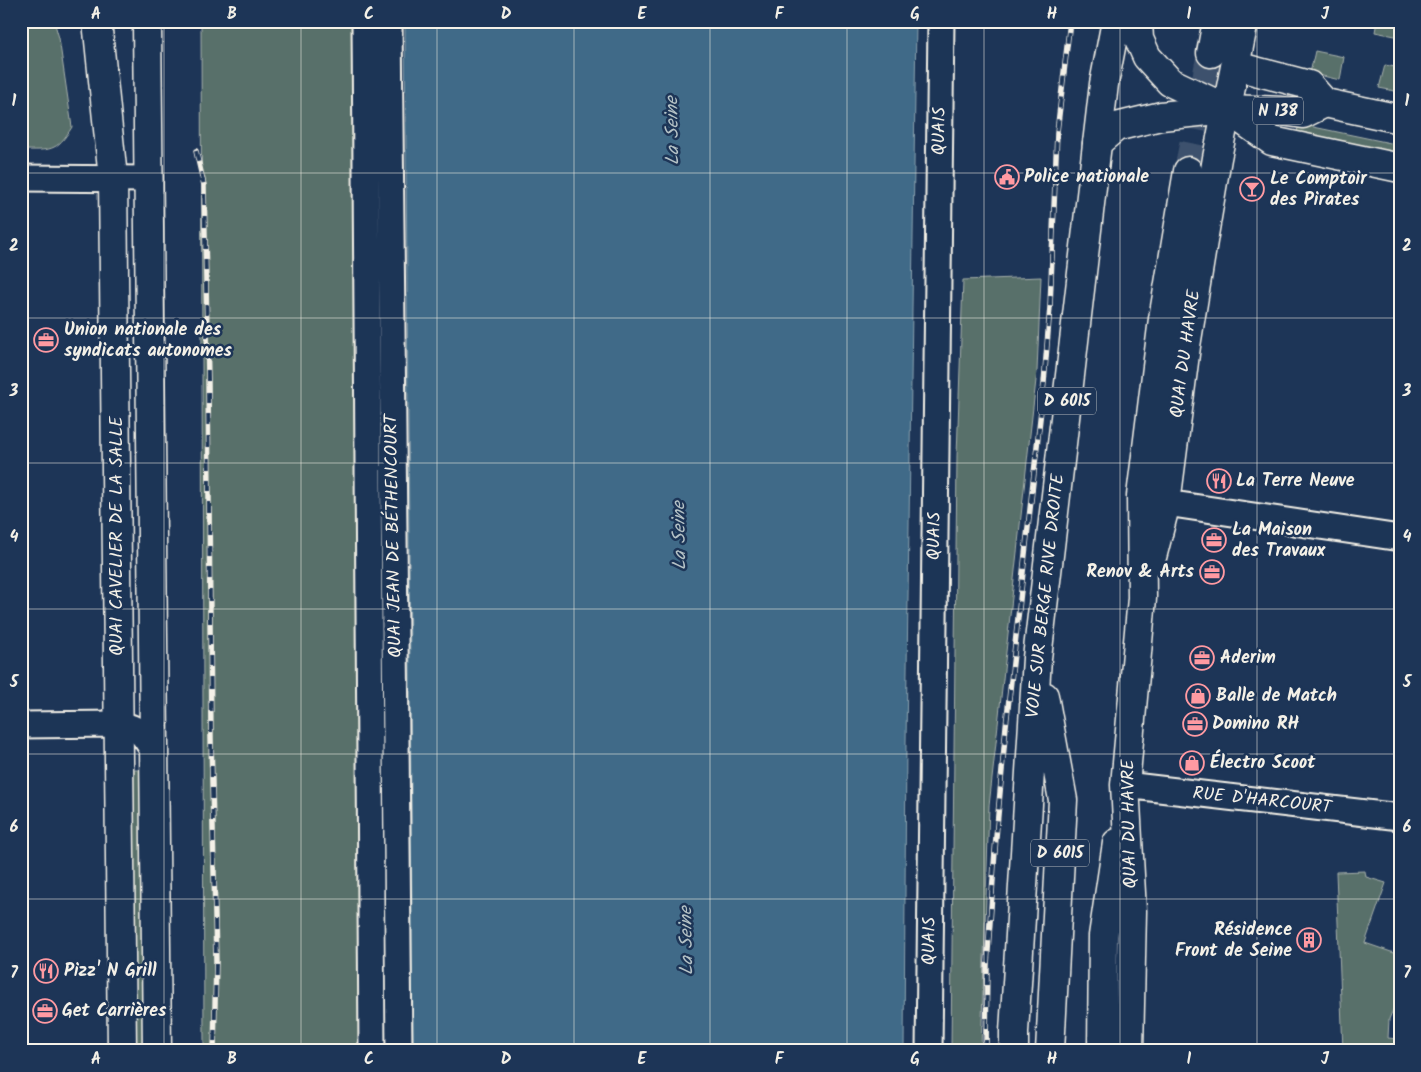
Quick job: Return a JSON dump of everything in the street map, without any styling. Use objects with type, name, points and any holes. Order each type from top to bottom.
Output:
[{"type":"main road","name":"QUAI CAVELIER DE LA SALLE","points":[[97,21],[114,178],[122,1051]]},
{"type":"main road","name":"QUAI CAVELIER DE LA SALLE","points":[[147,21],[157,1051]]},
{"type":"main road","name":"VOIE SUR BERGE RIVE DROITE","points":[[1014,1051],[1037,658],[1104,84],[1116,21]]},
{"type":"main road","points":[[1138,21],[1139,39],[1147,57],[1170,82],[1227,109],[1272,141],[1400,168]]},
{"type":"main road","points":[[1211,53],[1217,21]]},
{"type":"main road","name":"D 6015","points":[[1227,109],[1244,21]]},
{"type":"main road","name":"N 138","points":[[1236,66],[1309,85],[1325,104]]},
{"type":"main road","name":"N 138","points":[[1097,144],[1116,127],[1161,116],[1227,109],[1282,111],[1303,114],[1325,104],[1400,119]]},
{"type":"main road","name":"QUAI DU HAVRE","points":[[1142,598],[1166,503],[1188,337],[1217,158],[1227,109]]},
{"type":"main road","name":"QUAI DU HAVRE","points":[[1129,1051],[1132,911],[1125,786],[1142,598],[1141,496],[1163,320],[1188,172]]},
{"type":"main road","name":"D 6015","points":[[1037,658],[1063,800],[1050,1051]]},
{"type":"main road","name":"D 6015","points":[[1102,1051],[1103,936],[1125,786]]},
{"type":"street","name":"QUAI JEAN DE BÉTHENCOURT","points":[[365,21],[372,1051]]},
{"type":"street","name":"QUAI JEAN DE BÉTHENCOURT","points":[[389,21],[399,1051]]},
{"type":"street","name":"QUAIS","points":[[930,1051],[941,21]]},
{"type":"street","points":[[21,178],[148,179]]},
{"type":"street","points":[[1166,503],[1400,538]]},
{"type":"street","points":[[21,725],[118,724],[130,726],[143,734],[154,752]]},
{"type":"street","name":"RUE D'HARCOURT","points":[[1125,786],[1400,817]]},
{"type":"green space","points":[[21,21],[54,21],[59,38],[72,127],[61,142],[46,150],[21,150]]},
{"type":"green space","points":[[201,21],[401,21],[413,1051],[204,1051]]},
{"type":"green space","points":[[1377,21],[1400,21],[1400,37],[1375,32]]},
{"type":"green space","points":[[1315,51],[1344,57],[1340,80],[1310,73]]},
{"type":"green space","points":[[1385,65],[1400,68],[1400,92],[1379,88]]},
{"type":"green space","points":[[1299,124],[1400,145],[1400,154],[1297,132]]},
{"type":"green space","points":[[1041,277],[1037,371],[989,806],[981,1051],[951,1051],[957,456],[963,280]]},
{"type":"green space","points":[[132,770],[141,770],[143,1051],[135,1051]]},
{"type":"green space","points":[[1365,871],[1366,877],[1386,883],[1365,943],[1400,955],[1400,994],[1389,1019],[1388,1038],[1397,1039],[1397,1046],[1400,1047],[1400,1051],[1343,1051],[1336,872]]},
{"type":"water","name":"La Seine","points":[[405,21],[916,21],[906,742],[904,1051],[413,1051]]},
{"type":"tunnel","points":[[1188,171],[1211,53]]},
{"type":"railway","points":[[986,1051],[987,965],[996,837],[1006,726],[1044,383],[1050,307],[1057,132],[1070,21]]},
{"type":"railway","points":[[196,151],[204,185],[208,379],[211,738],[216,961],[214,1051]]},
{"type":"place","name":"Police nationale","points":[[1007,177]]},
{"type":"place","name":"Le Comptoir des Pirates","points":[[1252,189]]},
{"type":"place","name":"Union nationale des syndicats autonomes","points":[[46,340]]},
{"type":"place","name":"La Terre Neuve","points":[[1219,481]]},
{"type":"place","name":"La Maison des Travaux","points":[[1214,540]]},
{"type":"place","name":"Renov & Arts","points":[[1212,572]]},
{"type":"place","name":"Aderim","points":[[1202,658]]},
{"type":"place","name":"Balle de Match","points":[[1198,696]]},
{"type":"place","name":"Domino RH","points":[[1195,724]]},
{"type":"place","name":"Électro Scoot","points":[[1192,763]]},
{"type":"place","name":"Résidence Front de Seine","points":[[1309,940]]},
{"type":"place","name":"Pizz' N Grill","points":[[46,971]]},
{"type":"place","name":"Get Carrières","points":[[45,1011]]}]
